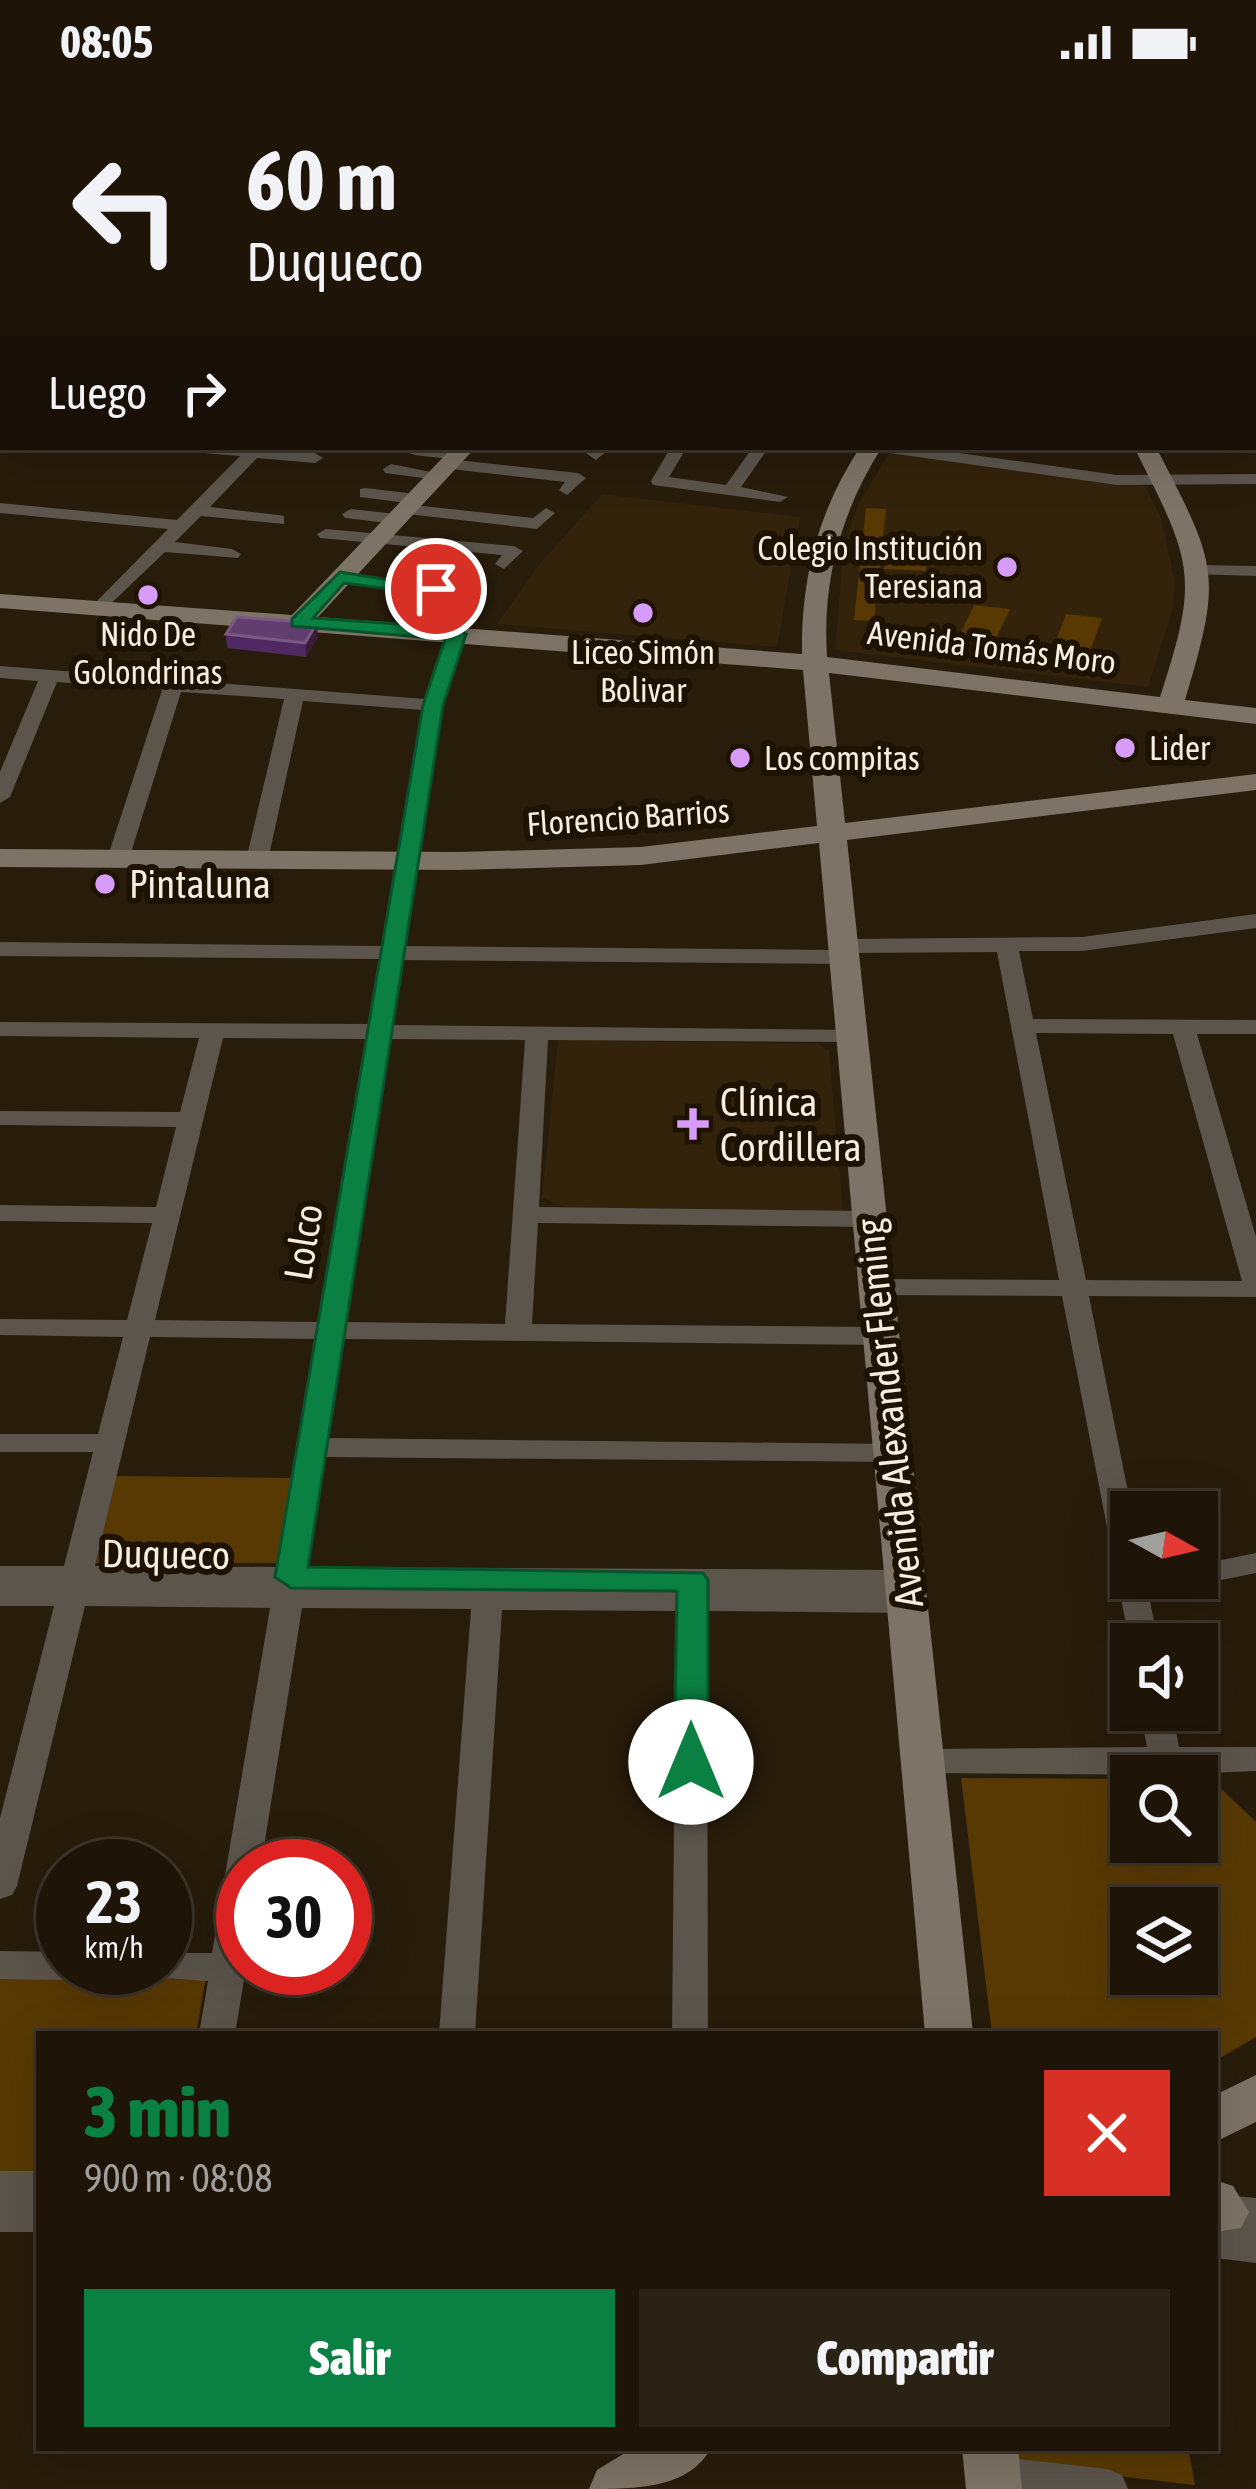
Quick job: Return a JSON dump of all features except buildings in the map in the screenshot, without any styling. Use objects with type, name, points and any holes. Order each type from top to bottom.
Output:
[{"type":"main road","name":"Avenida Alexander Fleming","points":[[869,450],[826,524],[816,574],[815,662],[949,2031]]},
{"type":"main road","points":[[1146,450],[1198,570],[1199,609],[1170,705]]},
{"type":"main road","points":[[299,622],[452,460]]},
{"type":"main road","name":"Avenida Tomás Moro","points":[[0,601],[815,662],[1256,716]]},
{"type":"main road","name":"Florencio Barrios","points":[[0,859],[406,862],[641,856],[832,837],[1256,782]]},
{"type":"main road","points":[[1218,2119],[1256,2096]]},
{"type":"main road","points":[[617,2489],[678,2451]]},
{"type":"street","points":[[222,450],[322,453]]},
{"type":"street","points":[[415,450],[578,478],[567,490]]},
{"type":"street","points":[[677,450],[658,481],[780,497]]},
{"type":"street","points":[[730,491],[759,450]]},
{"type":"street","points":[[920,450],[1010,457],[1099,479],[1256,478]]},
{"type":"street","points":[[100,608],[253,453]]},
{"type":"street","points":[[291,482],[322,453]]},
{"type":"street","points":[[391,469],[452,460]]},
{"type":"street","points":[[366,493],[394,520],[463,553],[514,551],[504,564]]},
{"type":"street","points":[[0,508],[176,526]]},
{"type":"street","points":[[196,510],[278,520]]},
{"type":"street","points":[[351,514],[394,520],[536,524],[546,513]]},
{"type":"street","points":[[326,534],[394,520]]},
{"type":"street","points":[[161,546],[232,554]]},
{"type":"street","points":[[1198,570],[1256,571]]},
{"type":"street","points":[[340,578],[475,594]]},
{"type":"street","name":"Lolco","points":[[249,1839],[406,862],[433,705],[456,634]]},
{"type":"street","points":[[0,672],[433,705]]},
{"type":"street","points":[[0,796],[50,675]]},
{"type":"street","points":[[118,860],[173,685]]},
{"type":"street","points":[[257,860],[295,694]]},
{"type":"street","points":[[0,949],[843,952],[1082,944],[1256,921]]},
{"type":"street","points":[[1007,946],[1113,1491]]},
{"type":"street","points":[[1022,1026],[1256,1027]]},
{"type":"street","points":[[876,1287],[1256,1286],[1183,1027]]},
{"type":"street","points":[[0,1029],[852,1035]]},
{"type":"street","points":[[0,1886],[15,1766],[74,1586],[213,1030]]},
{"type":"street","points":[[518,1332],[536,1033]]},
{"type":"street","points":[[0,1118],[191,1120]]},
{"type":"street","points":[[0,1213],[167,1215]]},
{"type":"street","points":[[525,1215],[870,1219]]},
{"type":"street","points":[[0,1328],[881,1336]]},
{"type":"street","points":[[0,1442],[110,1444]]},
{"type":"street","points":[[312,1448],[892,1453]]},
{"type":"street","points":[[1218,1571],[1256,1563]]},
{"type":"street","name":"Duqueco","points":[[0,1576],[74,1586]]},
{"type":"street","name":"Duqueco","points":[[0,1594],[74,1586],[906,1592]]},
{"type":"street","points":[[457,2031],[487,1588]]},
{"type":"street","points":[[691,2031],[692,1590]]},
{"type":"street","points":[[1218,1761],[1256,1760]]},
{"type":"street","points":[[922,1761],[1110,1762]]},
{"type":"street","points":[[0,1965],[36,1966]]},
{"type":"street","name":"Lolco","points":[[217,2031],[223,1995]]},
{"type":"street","points":[[0,2188],[36,2188]]},
{"type":"street","points":[[0,2215],[36,2215]]},
{"type":"street","points":[[992,2471],[1107,2489]]},
{"type":"shaded area","name":"Colegio Institución Teresiana","points":[[890,452],[1145,486],[1161,518],[1175,581],[1173,608],[1148,687],[835,650],[844,543],[859,503]]},
{"type":"shaded area","points":[[602,494],[800,517],[777,647],[497,624],[538,566]]},
{"type":"shaded area","points":[[866,508],[886,509],[874,621],[854,620]]},
{"type":"shaded area","points":[[888,538],[928,540],[926,571],[884,569]]},
{"type":"shaded area","points":[[974,605],[1010,609],[992,647],[956,643]]},
{"type":"shaded area","points":[[1066,614],[1102,618],[1088,657],[1052,652]]},
{"type":"shaded area","name":"Clínica Cordillera","points":[[558,1040],[818,1044],[829,1051],[843,1211],[565,1207],[542,1198]]},
{"type":"shaded area","points":[[116,1476],[291,1478],[279,1563],[96,1563]]},
{"type":"shaded area","points":[[961,1778],[1110,1779],[1110,1863],[1218,1863],[1218,1786],[1256,1822],[1256,2037],[1218,2059],[1218,2031],[992,2031]]},
{"type":"shaded area","points":[[0,1977],[36,1977],[36,1995],[192,1995],[192,1977],[206,1977],[197,2031],[36,2031],[36,2180],[0,2179]]},
{"type":"shaded area","points":[[1014,2451],[1189,2451],[1195,2485],[1016,2464]]},
{"type":"place","name":"Colegio Institución Teresiana","points":[[1007,567]]},
{"type":"place","name":"Nido De Golondrinas","points":[[148,595]]},
{"type":"place","name":"Liceo Simón Bolivar","points":[[643,613]]},
{"type":"place","name":"Lider","points":[[1125,748]]},
{"type":"place","name":"Los compitas","points":[[740,758]]},
{"type":"place","name":"Pintaluna","points":[[105,884]]},
{"type":"place","name":"Clínica Cordillera","points":[[693,1124]]},
{"type":"route","points":[[436,589],[340,578],[299,622],[456,634],[433,705],[291,1577],[692,1580],[691,1762]]}]
